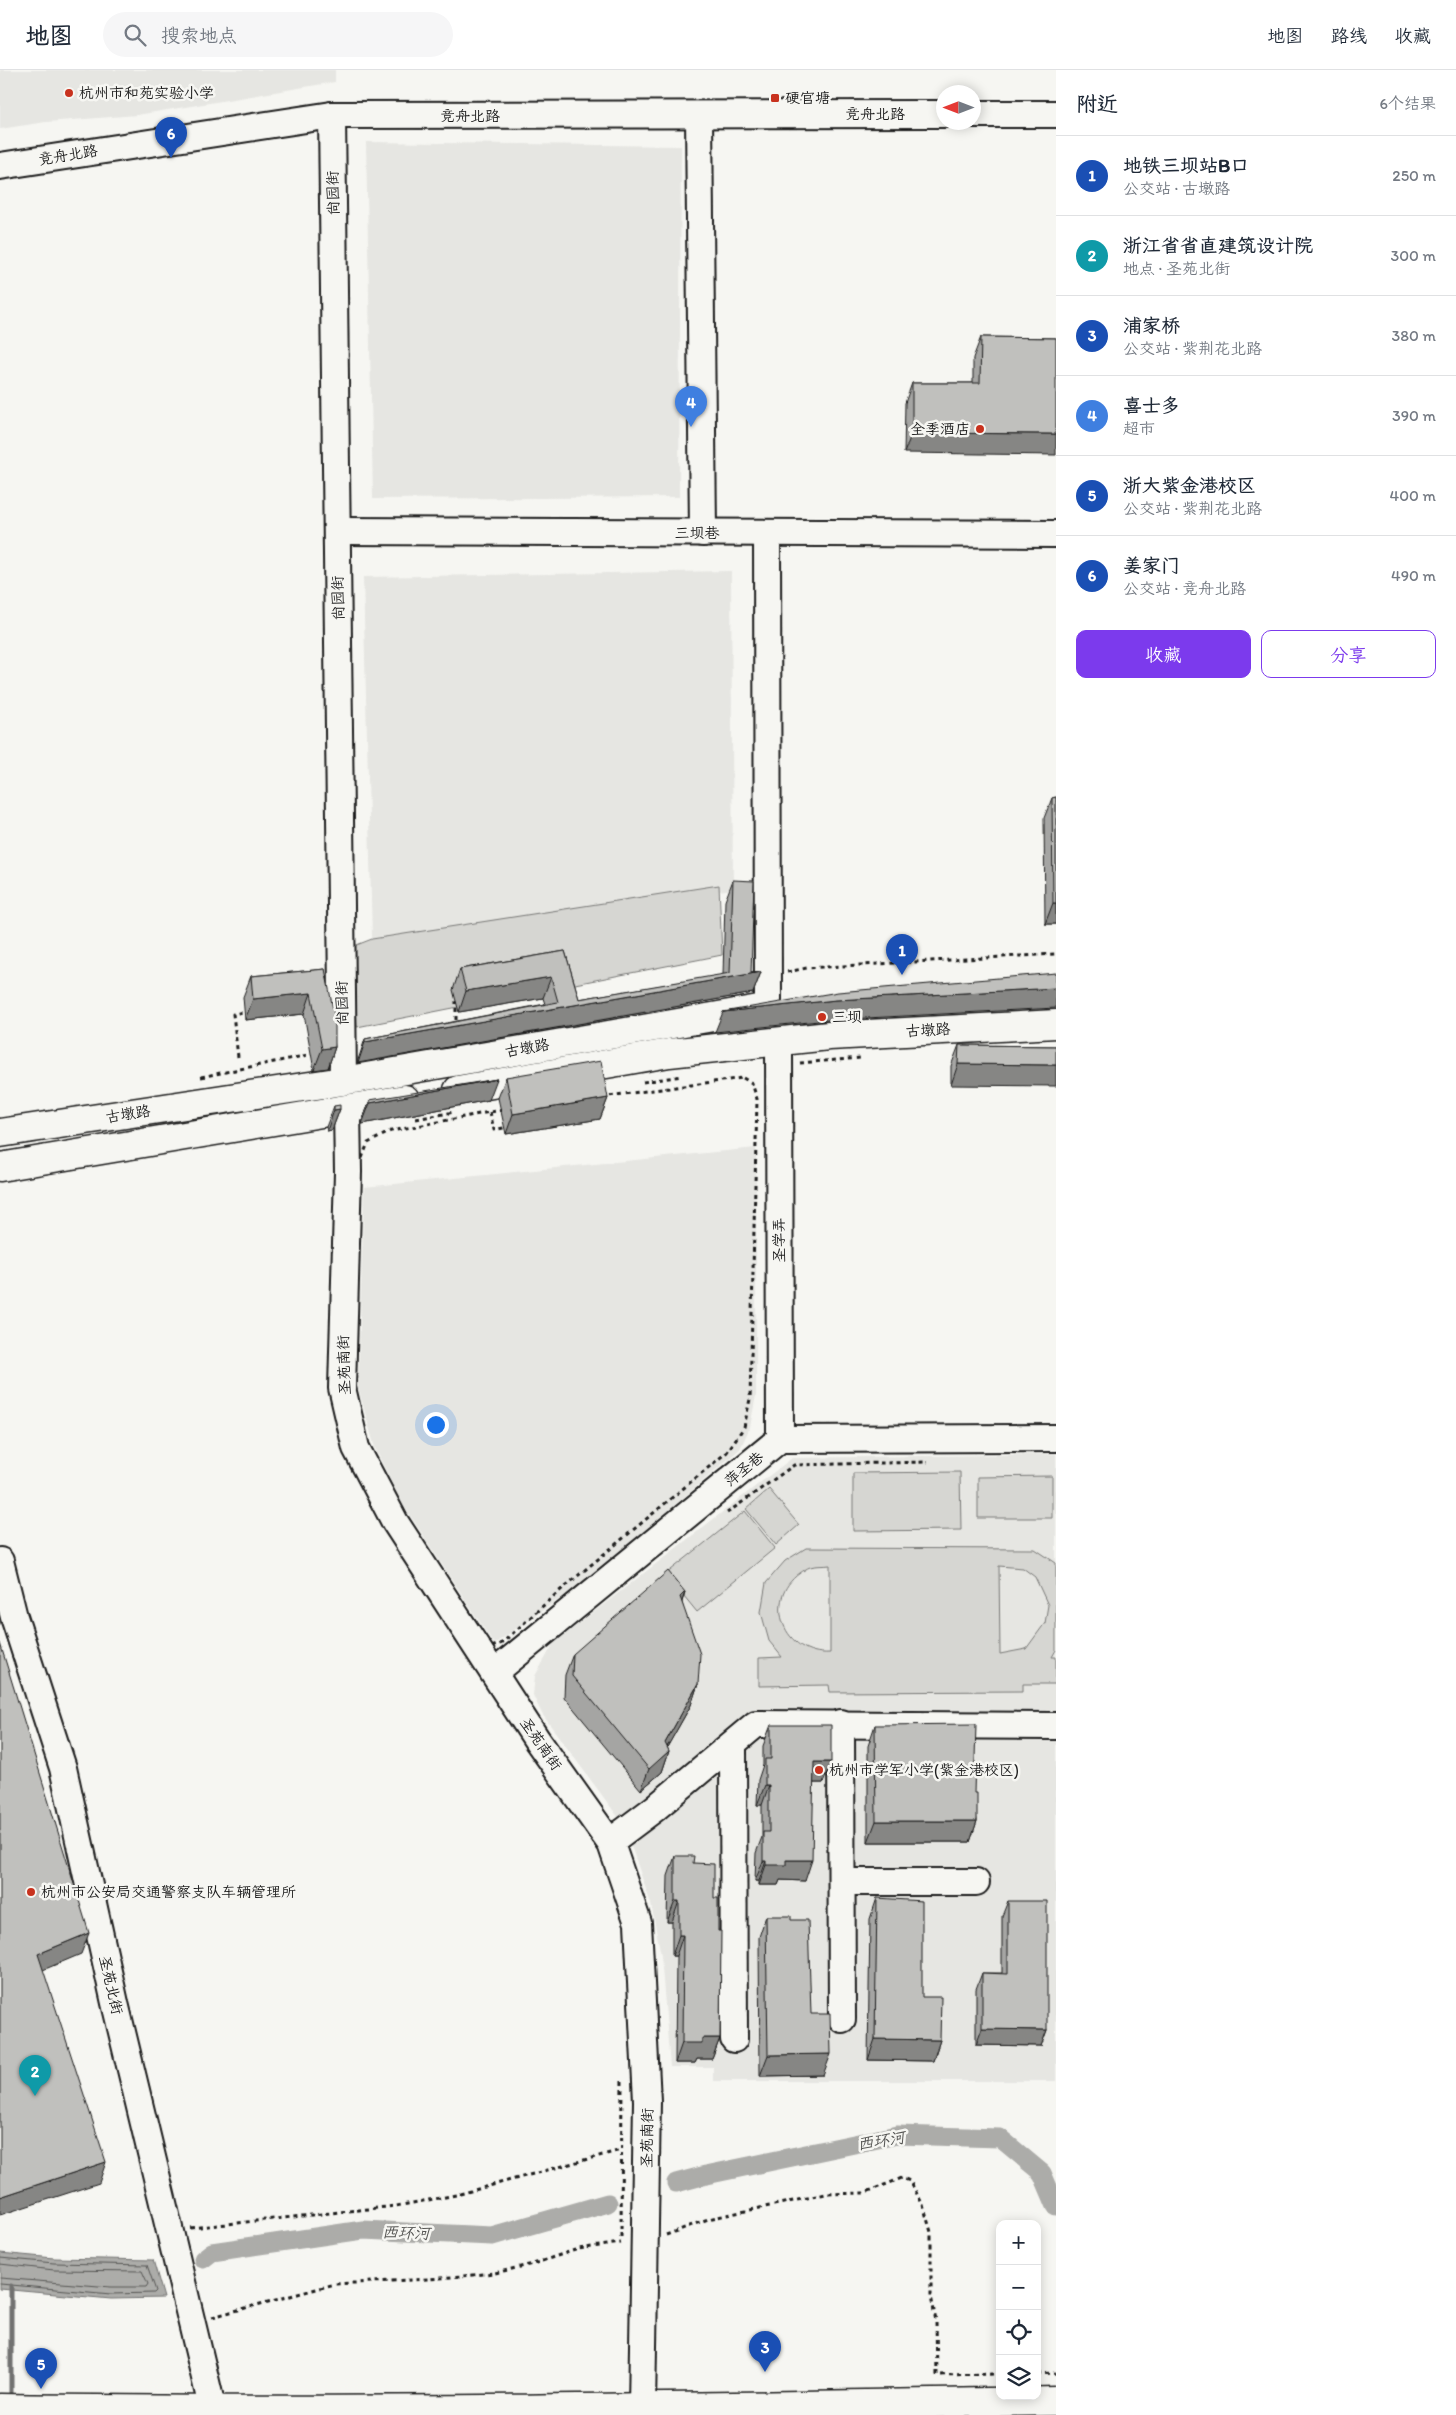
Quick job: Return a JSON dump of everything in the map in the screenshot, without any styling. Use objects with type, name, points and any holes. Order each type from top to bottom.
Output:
[{"type":"main road","name":"古墩路","points":[[0,1133],[343,1081],[781,1005]]},
{"type":"main road","name":"古墩路","points":[[0,1167],[347,1110],[425,1103],[669,1053],[779,1053],[829,1036],[1056,1024]]},
{"type":"main road","points":[[0,2408],[213,2411],[642,2408],[1056,2402]]},
{"type":"street","name":"竞舟北路","points":[[0,166],[332,115],[936,114]]},
{"type":"street","points":[[981,114],[1056,114]]},
{"type":"street","name":"尚园街","points":[[332,115],[343,1081]]},
{"type":"street","points":[[699,115],[703,533]]},
{"type":"street","name":"三坝巷","points":[[337,531],[1056,534]]},
{"type":"street","points":[[767,533],[781,1005]]},
{"type":"street","name":"圣学弄","points":[[779,1053],[780,1439]]},
{"type":"street","name":"圣苑南街","points":[[347,1110],[348,1172],[342,1388],[356,1448],[395,1522],[537,1740],[611,1844],[638,1923],[647,2101],[642,2408]]},
{"type":"street","points":[[780,1439],[1056,1438]]},
{"type":"street","name":"萍圣巷","points":[[494,1673],[780,1439]]},
{"type":"street","name":"圣苑北街","points":[[0,1561],[14,1617],[63,1768],[118,2013],[213,2411]]},
{"type":"street","points":[[842,1723],[842,2019]]},
{"type":"street","points":[[618,1836],[654,1809],[756,1724],[842,1723],[1056,1726]]},
{"type":"street","points":[[733,1744],[734,2039]]},
{"type":"street","points":[[842,1882],[976,1882]]},
{"type":"path","points":[[780,974],[807,968],[1056,954]]},
{"type":"path","points":[[456,1020],[456,1001],[464,999]]},
{"type":"path","points":[[238,1057],[234,1014],[252,1010]]},
{"type":"path","points":[[201,1077],[343,1049]]},
{"type":"path","points":[[779,1053],[870,1058]]},
{"type":"path","points":[[640,1083],[688,1075]]},
{"type":"path","points":[[742,1078],[752,1083],[756,1099],[750,1399],[744,1427],[726,1452],[556,1594],[502,1643],[489,1648],[482,1644],[418,1543],[367,1451],[351,1393],[354,1208],[358,1168],[368,1143],[390,1131],[490,1112],[742,1078]]},
{"type":"path","points":[[425,1103],[462,1110]]},
{"type":"path","points":[[490,1112],[494,1130],[509,1126]]},
{"type":"path","points":[[722,1516],[794,1465],[935,1462]]},
{"type":"path","points":[[621,2252],[622,2074]]},
{"type":"path","points":[[187,2228],[396,2206],[456,2195],[621,2150]]},
{"type":"path","points":[[663,2237],[708,2219],[826,2194],[864,2193],[902,2178],[910,2181],[923,2205],[931,2232],[931,2296],[936,2321],[938,2375],[996,2374]]},
{"type":"path","points":[[209,2318],[335,2284],[495,2273],[578,2250],[621,2243]]},
{"type":"path","points":[[1041,2374],[1056,2373]]},
{"type":"shaded area","points":[[0,70],[335,70],[335,82],[137,115],[46,122],[0,129]]},
{"type":"shaded area","points":[[366,142],[681,146],[679,497],[373,499]]},
{"type":"shaded area","points":[[731,571],[733,889],[372,939],[363,577]]},
{"type":"shaded area","points":[[719,885],[722,955],[357,1027],[354,946],[372,939]]},
{"type":"shaded area","points":[[756,1148],[756,1395],[750,1427],[740,1449],[591,1577],[494,1644],[400,1500],[375,1448],[358,1388],[364,1187]]},
{"type":"shaded area","name":"杭州市学军小学(紫金港校区)","points":[[1056,1454],[1056,2081],[713,2081],[713,2067],[670,2067],[661,1955],[651,1904],[624,1825],[542,1714],[533,1695],[535,1676],[554,1643],[792,1458]]},
{"type":"shaded area","points":[[960,1472],[961,1530],[853,1531],[853,1473]]},
{"type":"shaded area","points":[[1052,1476],[1052,1518],[978,1518],[978,1477]]},
{"type":"shaded area","points":[[769,1489],[799,1525],[776,1545],[746,1509]]},
{"type":"shaded area","points":[[745,1511],[775,1548],[697,1612],[666,1574]]},
{"type":"shaded area","points":[[806,1548],[1035,1549],[1056,1563],[1056,1650],[1052,1657],[1056,1657],[1056,1684],[1023,1684],[1023,1691],[830,1692],[829,1685],[759,1686],[759,1658],[782,1657],[769,1641],[761,1612],[766,1583],[785,1561]],"holes":[[[830,1565],[830,1653],[814,1652],[801,1646],[790,1636],[784,1624],[781,1611],[782,1597],[788,1584],[804,1570],[812,1566]],[[999,1566],[1023,1568],[1035,1577],[1048,1605],[1045,1623],[1026,1649],[1000,1654]]]},
{"type":"water","points":[[0,2253],[54,2258],[153,2260],[164,2298],[111,2299],[0,2289]]},
{"type":"building","name":"全季酒店","points":[[981,337],[1056,338],[1056,434],[912,433],[912,383],[980,383]]},
{"type":"building","points":[[1056,797],[1056,903],[1053,903],[1052,798]]},
{"type":"building","points":[[733,880],[754,881],[751,973],[761,972],[365,1042],[365,1039],[558,1002],[551,977],[466,991],[460,969],[565,951],[579,999],[730,973]]},
{"type":"building","points":[[325,969],[335,1019],[335,1047],[322,1049],[311,993],[253,999],[251,976]]},
{"type":"building","points":[[1056,973],[1056,988],[836,1000],[723,1012],[838,992]]},
{"type":"building","points":[[959,1045],[1056,1046],[1056,1065],[958,1064]]},
{"type":"building","points":[[601,1061],[608,1098],[513,1114],[506,1077]]},
{"type":"building","points":[[497,1079],[370,1103],[370,1100]]},
{"type":"building","points":[[340,1105],[340,1109],[334,1110],[334,1106]]},
{"type":"building","points":[[668,1571],[685,1592],[680,1597],[700,1654],[698,1684],[665,1743],[669,1751],[649,1769],[572,1676],[573,1654]]},
{"type":"building","points":[[0,1643],[89,1933],[38,1954],[106,2162],[0,2197]]},
{"type":"building","points":[[976,1724],[974,1793],[977,1793],[977,1821],[876,1821],[875,1725]]},
{"type":"building","points":[[771,1725],[831,1725],[831,1762],[814,1762],[812,1860],[786,1860],[786,1865],[766,1865],[766,1861],[763,1861],[763,1832],[769,1832],[769,1785],[765,1785],[765,1759],[771,1759]]},
{"type":"building","points":[[675,1856],[694,1856],[693,1863],[714,1864],[714,1898],[718,1898],[718,1931],[721,1931],[720,2038],[702,2038],[702,2043],[682,2043],[683,1935],[679,1935],[679,1901],[675,1901]]},
{"type":"building","points":[[877,1898],[922,1901],[922,1997],[941,1997],[940,2040],[875,2039]]},
{"type":"building","points":[[1008,1901],[1047,1901],[1047,2030],[982,2029],[982,1973],[1008,1974]]},
{"type":"building","points":[[766,1916],[791,1916],[791,1920],[808,1920],[811,2014],[830,2014],[831,2054],[768,2055]]},
{"type":"waterway","name":"西环河","points":[[676,2183],[897,2135],[1000,2138],[1042,2173],[1056,2206]]},
{"type":"waterway","name":"西环河","points":[[203,2259],[212,2252],[363,2230],[492,2236],[608,2203]]},
{"type":"waterway","points":[[11,2286],[11,2393]]},
{"type":"place","name":"杭州市和苑实验小学","points":[[69,93]]},
{"type":"place","name":"硬官塘","points":[[775,98]]},
{"type":"place","name":"姜家门","points":[[171,158]]},
{"type":"place","name":"喜士多","points":[[691,427]]},
{"type":"place","name":"全季酒店","points":[[980,429]]},
{"type":"place","name":"地铁三坝站B口","points":[[902,975]]},
{"type":"place","name":"三坝","points":[[822,1017]]},
{"type":"place","name":"杭州市学军小学(紫金港校区)","points":[[819,1770]]},
{"type":"place","name":"杭州市公安局交通警察支队车辆管理所","points":[[31,1892]]},
{"type":"place","name":"浙江省省直建筑设计院","points":[[35,2096]]},
{"type":"place","name":"浦家桥","points":[[765,2372]]},
{"type":"place","name":"浙大紫金港校区","points":[[41,2389]]}]
